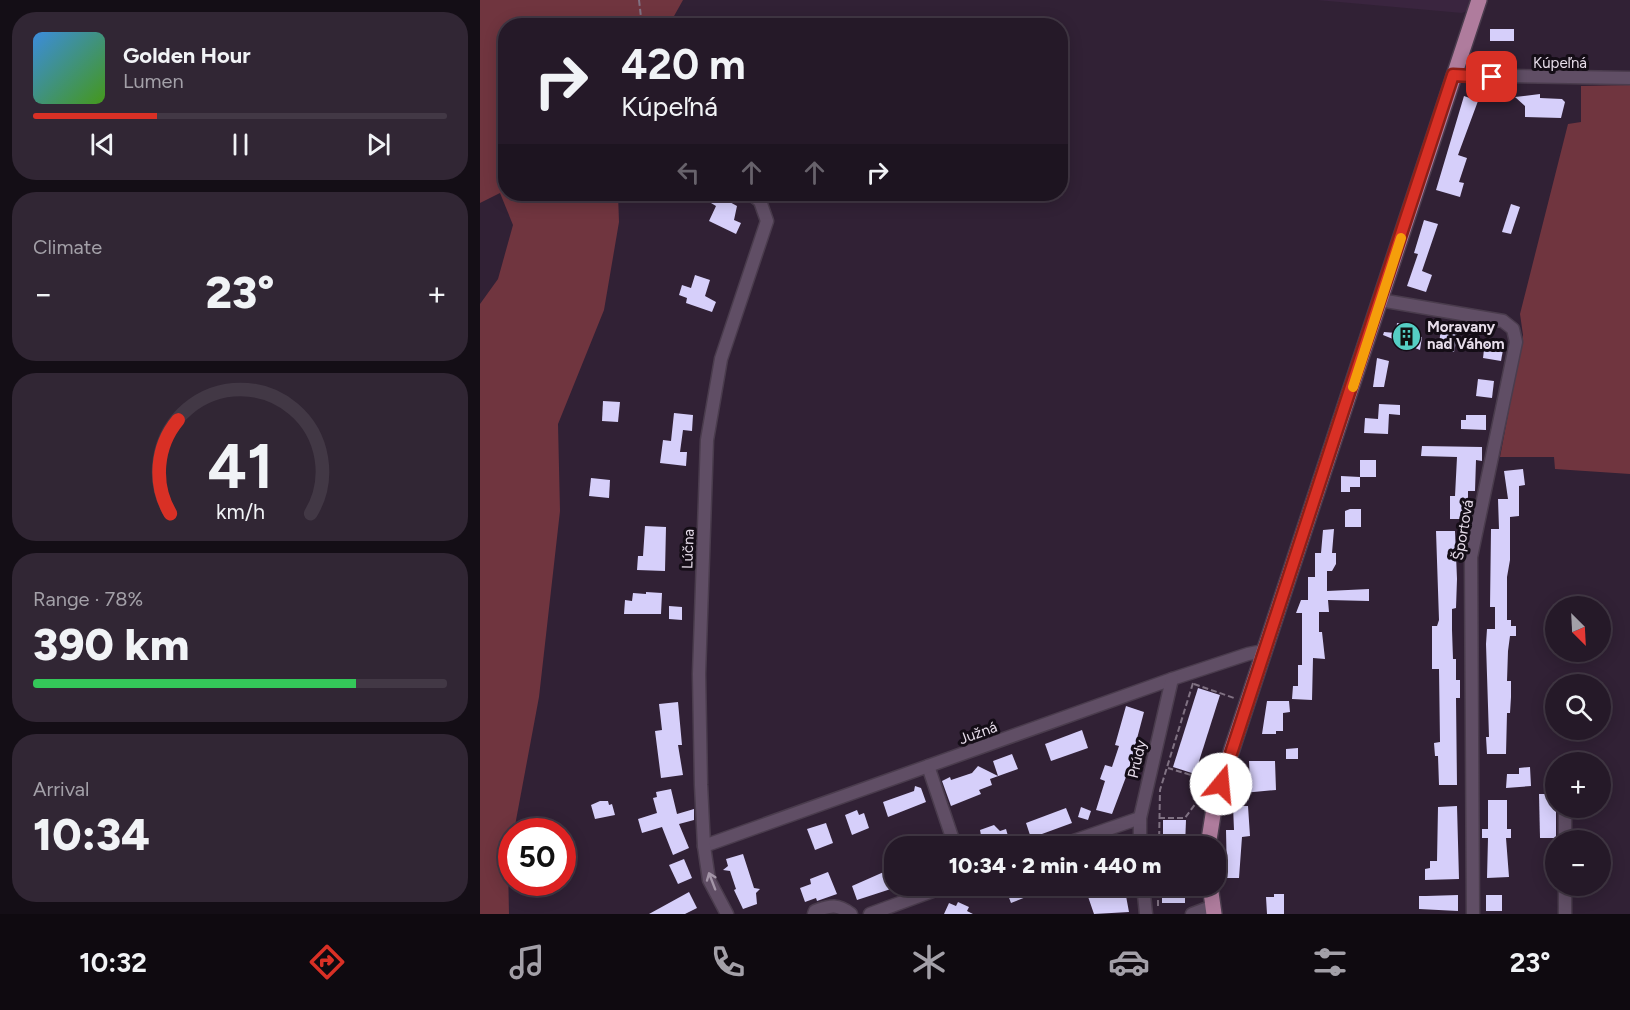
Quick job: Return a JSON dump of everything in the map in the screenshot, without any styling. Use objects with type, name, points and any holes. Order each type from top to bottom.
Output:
[{"type":"main road","points":[[1210,836],[1215,802],[1263,651],[1479,0]]},
{"type":"street","name":"Kúpeľná","points":[[1453,75],[1630,78]]},
{"type":"street","name":"Lúčna","points":[[727,914],[709,880],[704,846],[699,674],[707,440],[721,359],[766,229],[767,221],[760,201]]},
{"type":"street","name":"Športová","points":[[1380,300],[1503,321],[1513,329],[1516,342],[1471,557],[1473,914]]},
{"type":"street","name":"Južná","points":[[704,846],[1172,679],[1263,651]]},
{"type":"street","name":"Prúdy","points":[[1140,836],[1140,818],[1172,679]]},
{"type":"street","points":[[928,766],[952,836]]},
{"type":"street","points":[[1088,836],[1140,818]]},
{"type":"street","points":[[870,914],[919,896]]},
{"type":"street","points":[[1144,896],[1146,914]]},
{"type":"street","points":[[1565,896],[1565,914]]},
{"type":"street","points":[[813,914],[830,906],[840,906],[851,914]]},
{"type":"street","points":[[1192,914],[1214,910]]},
{"type":"path","points":[[639,0],[641,18]]},
{"type":"path","points":[[1159,836],[1160,790],[1195,678]]},
{"type":"path","points":[[1193,684],[1237,699]]},
{"type":"path","points":[[1159,818],[1185,818],[1204,792],[1194,776],[1167,768]]},
{"type":"path","points":[[1158,896],[1158,914]]},
{"type":"shaded area","points":[[480,0],[683,0],[673,18],[498,18],[498,194],[480,203]]},
{"type":"shaded area","points":[[1317,0],[1487,0],[1486,3],[1462,13]]},
{"type":"shaded area","points":[[1630,85],[1630,474],[1555,469],[1554,457],[1500,457],[1523,335],[1520,314],[1568,124],[1581,122],[1581,86]]},
{"type":"shaded area","points":[[503,201],[618,201],[619,222],[604,310],[558,424],[560,511],[539,697],[516,818],[498,818],[498,896],[509,896],[509,914],[480,914],[480,304],[498,279],[513,225]]},
{"type":"building","points":[[1490,29],[1514,29],[1514,41],[1490,41]]},
{"type":"building","points":[[1540,94],[1540,98],[1562,99],[1565,102],[1561,118],[1525,117],[1525,106],[1515,97]]},
{"type":"building","points":[[1464,96],[1478,101],[1458,155],[1467,158],[1459,182],[1464,183],[1460,197],[1436,190]]},
{"type":"building","points":[[712,201],[728,201],[737,206],[734,220],[741,223],[736,234],[709,221],[716,206],[711,203]]},
{"type":"building","points":[[1511,204],[1520,207],[1511,234],[1502,232]]},
{"type":"building","points":[[1424,220],[1438,224],[1422,271],[1432,275],[1426,292],[1407,286],[1418,254],[1414,253]]},
{"type":"building","points":[[695,275],[710,280],[705,296],[716,302],[712,312],[686,303],[687,298],[679,295],[682,285],[691,288]]},
{"type":"building","name":"Moravany nad Váhom","points":[[1397,323],[1411,325],[1410,335],[1422,337],[1420,350],[1383,335],[1384,332],[1396,333]]},
{"type":"building","points":[[1441,329],[1458,332],[1454,352],[1438,350]]},
{"type":"building","points":[[1485,341],[1504,344],[1501,361],[1483,358]]},
{"type":"building","points":[[1377,358],[1389,361],[1384,387],[1373,387]]},
{"type":"building","points":[[1478,379],[1494,381],[1492,398],[1476,396]]},
{"type":"building","points":[[603,401],[620,402],[618,422],[602,421]]},
{"type":"building","points":[[1379,404],[1400,405],[1400,415],[1389,414],[1388,434],[1364,433],[1365,418],[1378,419]]},
{"type":"building","points":[[674,413],[693,415],[692,431],[683,430],[680,452],[687,452],[686,466],[660,463],[663,440],[671,441]]},
{"type":"building","points":[[1466,415],[1486,415],[1486,430],[1461,429],[1461,420],[1466,420]]},
{"type":"building","points":[[1422,446],[1482,447],[1482,461],[1476,460],[1475,491],[1468,491],[1468,519],[1450,519],[1450,496],[1455,496],[1457,457],[1421,456]]},
{"type":"building","points":[[1360,460],[1376,460],[1376,477],[1360,477]]},
{"type":"building","points":[[1523,469],[1525,485],[1519,486],[1519,516],[1510,517],[1507,620],[1511,620],[1511,626],[1516,626],[1516,636],[1510,636],[1508,651],[1507,681],[1511,681],[1511,697],[1510,713],[1507,713],[1506,754],[1487,754],[1486,737],[1489,737],[1486,644],[1487,629],[1495,629],[1495,607],[1490,607],[1491,529],[1499,529],[1498,499],[1508,499],[1504,471]]},
{"type":"building","points":[[1341,476],[1360,477],[1360,487],[1350,487],[1350,492],[1341,492]]},
{"type":"building","points":[[591,478],[610,480],[609,498],[589,496]]},
{"type":"building","points":[[1361,509],[1361,527],[1345,527],[1345,511]]},
{"type":"building","points":[[645,526],[666,527],[665,571],[637,570],[638,556],[643,556]]},
{"type":"building","points":[[1334,529],[1332,553],[1336,553],[1336,564],[1332,571],[1327,571],[1327,591],[1369,589],[1369,601],[1328,600],[1329,612],[1319,612],[1319,632],[1322,632],[1325,659],[1313,658],[1312,700],[1292,699],[1293,686],[1298,686],[1298,665],[1302,665],[1302,613],[1296,613],[1301,600],[1308,600],[1308,577],[1315,577],[1315,553],[1321,553],[1323,530]]},
{"type":"building","points":[[1436,531],[1455,531],[1457,579],[1456,608],[1452,609],[1452,630],[1456,680],[1460,680],[1460,698],[1456,698],[1457,785],[1439,785],[1438,756],[1435,756],[1434,743],[1440,742],[1439,669],[1432,669],[1432,626],[1437,626],[1439,620]]},
{"type":"building","points":[[646,592],[662,593],[661,614],[624,614],[625,600],[632,601],[633,593],[646,594]]},
{"type":"building","points":[[669,606],[682,607],[682,620],[669,619]]},
{"type":"building","points":[[1198,688],[1220,695],[1195,774],[1173,767]]},
{"type":"building","points":[[1267,701],[1289,701],[1290,712],[1283,713],[1283,731],[1276,731],[1276,734],[1262,734]]},
{"type":"building","points":[[678,702],[682,745],[678,745],[683,775],[661,778],[655,731],[662,730],[659,704]]},
{"type":"building","points":[[1126,706],[1144,712],[1129,769],[1112,814],[1096,810],[1105,781],[1100,779],[1105,765],[1112,767],[1119,746],[1115,745]]},
{"type":"building","points":[[1082,730],[1088,748],[1051,761],[1045,744]]},
{"type":"building","points":[[1298,748],[1298,759],[1286,759],[1286,749]]},
{"type":"building","points":[[1012,754],[1018,769],[990,779],[992,785],[979,790],[981,794],[951,806],[942,781],[950,777],[951,780],[972,773],[978,766],[998,776],[993,761]]},
{"type":"building","points":[[1249,761],[1275,761],[1276,790],[1243,793],[1243,781],[1250,781]]},
{"type":"building","points":[[1530,767],[1531,786],[1506,788],[1507,774],[1519,774],[1519,768]]},
{"type":"building","points":[[915,786],[921,788],[926,802],[888,817],[883,802],[914,791]]},
{"type":"building","points":[[671,789],[677,814],[694,809],[694,820],[679,824],[689,848],[673,855],[662,827],[642,833],[638,819],[657,813],[653,798],[657,797],[656,792]]},
{"type":"building","points":[[1539,794],[1545,794],[1545,818],[1556,818],[1556,830],[1545,830],[1545,838],[1540,838]]},
{"type":"building","points":[[1488,800],[1507,800],[1507,829],[1511,829],[1511,838],[1506,838],[1509,877],[1487,878],[1488,838],[1482,838],[1482,829],[1488,829]]},
{"type":"building","points":[[600,801],[608,801],[609,805],[612,804],[615,815],[595,819],[591,805]]},
{"type":"building","points":[[1233,806],[1248,806],[1250,836],[1242,837],[1239,878],[1227,878],[1226,830],[1234,830]]},
{"type":"building","points":[[1457,806],[1459,879],[1425,880],[1425,869],[1430,868],[1430,861],[1437,861],[1438,807]]},
{"type":"building","points":[[1081,807],[1091,811],[1088,820],[1078,817]]},
{"type":"building","points":[[1066,808],[1072,823],[1036,836],[1030,836],[1026,823]]},
{"type":"building","points":[[857,810],[859,815],[864,813],[869,828],[852,835],[845,815]]},
{"type":"building","points":[[1163,820],[1186,820],[1185,836],[1163,836]]},
{"type":"building","points":[[826,823],[833,843],[815,850],[807,829]]},
{"type":"building","points":[[994,825],[1000,831],[1006,829],[1008,836],[981,836],[980,830]]},
{"type":"building","points":[[743,854],[754,888],[760,889],[756,893],[757,904],[743,909],[734,890],[736,889],[730,871],[723,870],[728,866],[726,859]]},
{"type":"building","points":[[684,859],[692,878],[678,884],[669,865]]},
{"type":"building","points":[[828,872],[837,894],[817,901],[816,898],[805,902],[800,888],[811,884],[810,879]]},
{"type":"building","points":[[884,872],[884,891],[857,900],[852,886]]},
{"type":"building","points":[[689,892],[697,908],[685,914],[649,914]]},
{"type":"building","points":[[1274,894],[1284,894],[1284,914],[1267,914],[1266,897],[1274,897]]},
{"type":"building","points":[[1458,895],[1458,911],[1419,909],[1419,896]]},
{"type":"building","points":[[1486,895],[1502,895],[1502,911],[1486,911]]},
{"type":"building","points":[[1008,896],[1028,896],[1011,903]]},
{"type":"building","points":[[1088,896],[1126,896],[1129,912],[1094,914]]},
{"type":"building","points":[[1162,896],[1185,896],[1185,903],[1162,903]]},
{"type":"building","points":[[958,902],[969,907],[967,911],[973,914],[944,914],[949,903],[956,906]]},
{"type":"slow traffic","points":[[1353,387],[1401,238]]},
{"type":"place","name":"Moravany nad Váhom","points":[[1406,336]]},
{"type":"route","points":[[1221,784],[1263,651],[1360,366],[1453,75],[1492,77]]}]
